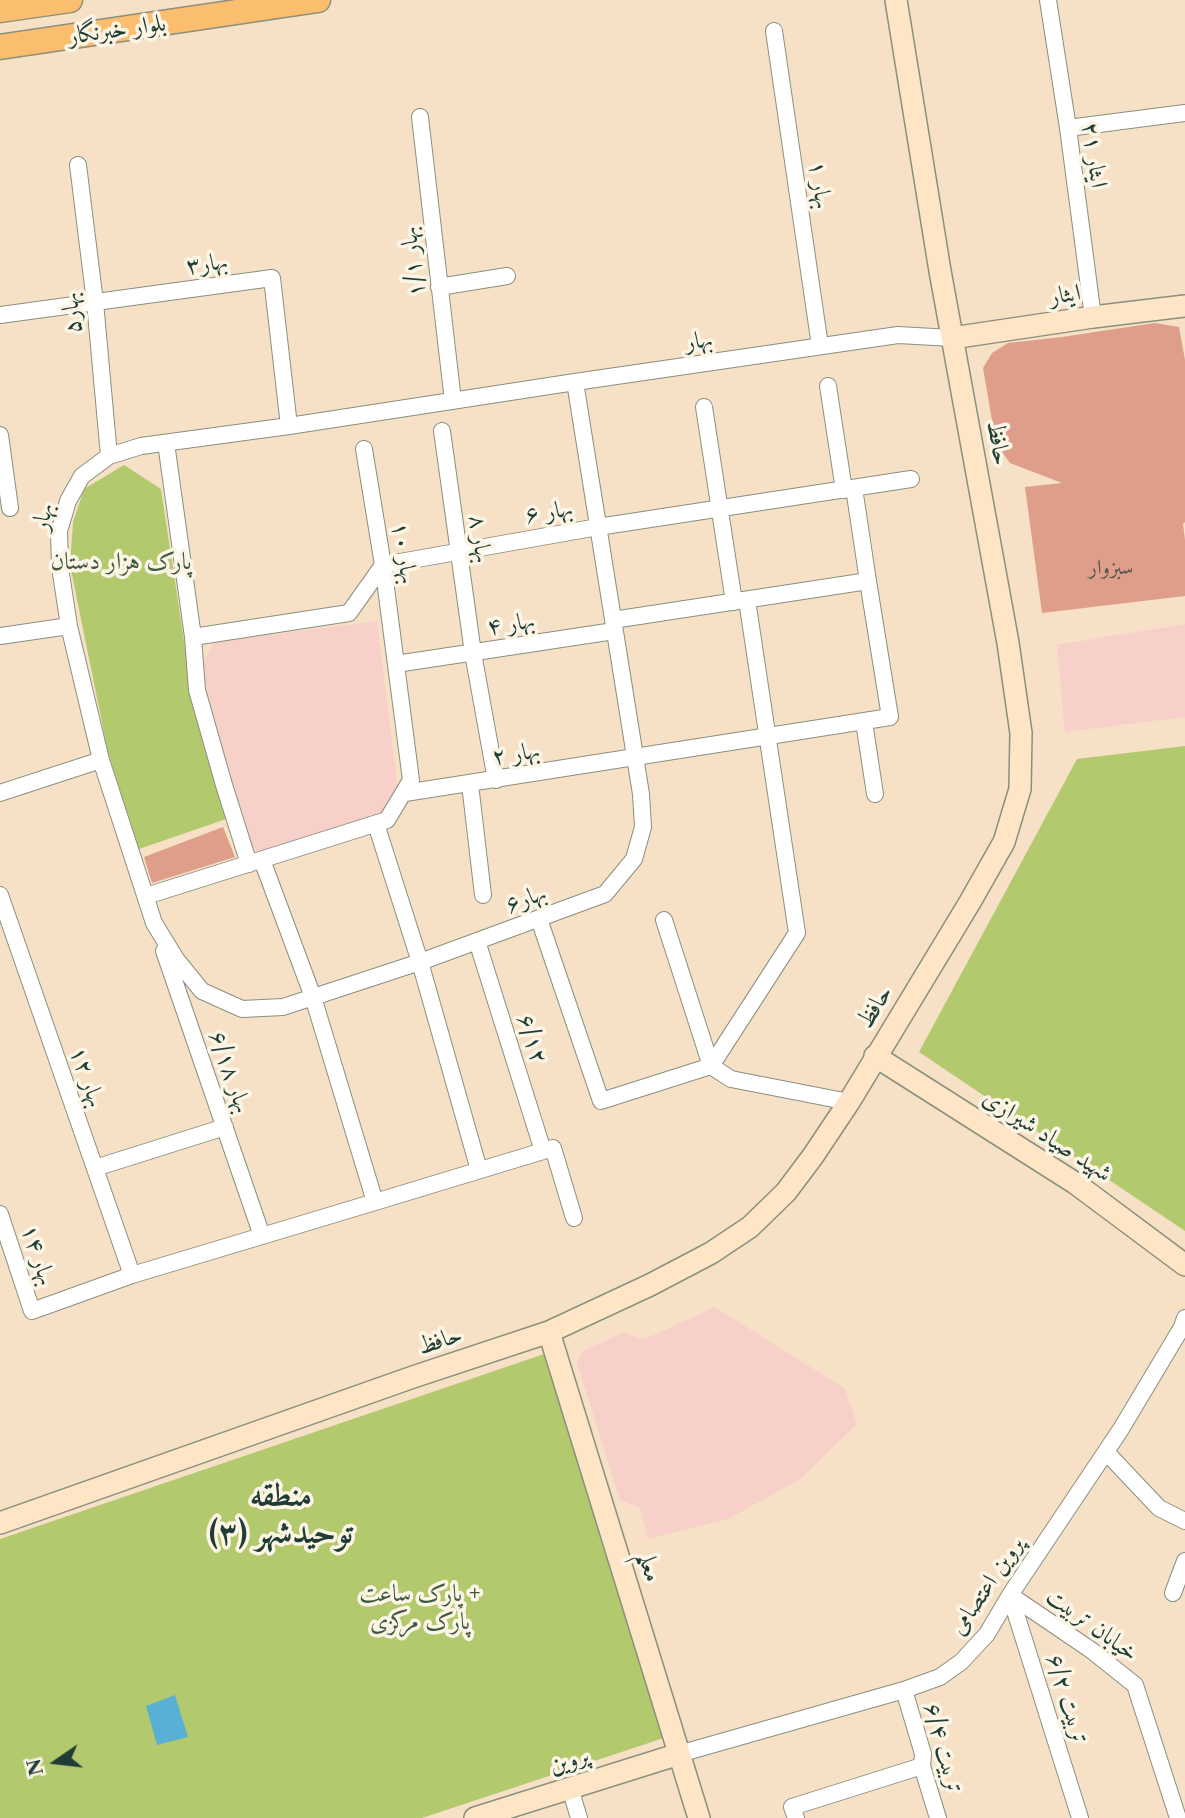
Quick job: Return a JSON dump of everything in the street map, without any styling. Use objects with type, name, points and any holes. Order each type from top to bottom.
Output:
[{"type":"main road","name":"بلوار خبرنگار","points":[[0,10],[70,0]]},
{"type":"main road","name":"بلوار خبرنگار","points":[[0,47],[318,0]]},
{"type":"main road","name":"حافظ","points":[[0,1522],[412,1377],[550,1332],[650,1285],[710,1253],[750,1227],[786,1192],[849,1102],[970,902],[1004,842],[1020,789],[1021,733],[1008,643],[896,0]]},
{"type":"main road","name":"ایثار","points":[[953,338],[1185,306]]},
{"type":"main road","name":"شهید صیاد شیرازی","points":[[875,1056],[1075,1182],[1185,1265]]},
{"type":"main road","name":"معلم","points":[[550,1332],[699,1818]]},
{"type":"main road","name":"پروین","points":[[475,1818],[679,1754]]},
{"type":"street","name":"ایثار ۲۱","points":[[1048,0],[1093,317]]},
{"type":"street","name":"بهار ۱","points":[[774,31],[820,346]]},
{"type":"street","points":[[1068,128],[1185,113]]},
{"type":"street","name":"بهار ۱/۱","points":[[420,117],[453,401]]},
{"type":"street","name":"بهار۵","points":[[78,165],[109,456]]},
{"type":"street","points":[[439,286],[508,276]]},
{"type":"street","name":"بهار۳","points":[[0,316],[272,278],[289,426]]},
{"type":"street","name":"بهار","points":[[101,760],[69,626],[60,567],[59,531],[68,501],[82,476],[109,456],[141,446],[898,335],[953,338]]},
{"type":"street","name":"بهار۶","points":[[101,760],[154,923],[176,958],[202,991],[242,1009],[283,1007],[419,962],[606,894],[634,859],[643,827],[641,794],[575,382]]},
{"type":"street","points":[[828,386],[868,581]]},
{"type":"street","points":[[539,919],[601,1101],[711,1066],[797,933],[768,737],[720,509],[704,407]]},
{"type":"street","name":"بهار ۸","points":[[442,431],[473,653],[496,780]]},
{"type":"street","points":[[0,435],[10,508]]},
{"type":"street","points":[[166,443],[193,637],[197,690],[223,785],[313,997],[375,1202]]},
{"type":"street","name":"بهار ۱۰","points":[[364,449],[383,565],[411,780],[405,793]]},
{"type":"street","name":"بهار ۶","points":[[383,565],[598,527],[911,479]]},
{"type":"street","points":[[193,637],[349,613],[383,565]]},
{"type":"street","name":"بهار ۴","points":[[396,664],[473,653],[741,601],[868,581]]},
{"type":"street","name":"بهار ۲","points":[[405,793],[890,717],[868,581]]},
{"type":"street","points":[[0,636],[69,626]]},
{"type":"street","points":[[864,722],[875,794]]},
{"type":"street","points":[[0,793],[101,760]]},
{"type":"street","points":[[470,784],[483,895]]},
{"type":"street","points":[[146,896],[387,820],[405,793]]},
{"type":"street","points":[[376,824],[479,1170]]},
{"type":"street","name":"بهار ۱۲","points":[[0,895],[132,1275]]},
{"type":"street","points":[[664,920],[711,1066],[731,1079],[849,1102]]},
{"type":"street","name":"بهار ۶/۱۸","points":[[154,923],[262,1236]]},
{"type":"street","name":"۶/۱۲","points":[[477,941],[543,1151]]},
{"type":"street","points":[[95,1168],[225,1127]]},
{"type":"street","points":[[132,1275],[553,1148],[574,1218]]},
{"type":"street","name":"بهار ۱۴","points":[[0,1214],[33,1311],[132,1275]]},
{"type":"street","name":"پروین اعتصامی","points":[[679,1754],[904,1690],[940,1677],[961,1662],[987,1634],[1106,1452],[1184,1326]]},
{"type":"street","points":[[1106,1452],[1159,1508],[1185,1521]]},
{"type":"street","points":[[1173,1593],[1185,1562]]},
{"type":"street","name":"تربیت ۶/۲","points":[[1010,1595],[1080,1818]]},
{"type":"street","name":"خیابان تربیت","points":[[1010,1595],[1091,1650],[1135,1685],[1178,1818]]},
{"type":"street","name":"تربیت ۶/۴","points":[[904,1690],[923,1754],[922,1766],[938,1818]]},
{"type":"street","points":[[794,1813],[922,1766]]},
{"type":"street","points":[[570,1788],[579,1818]]},
{"type":"shaded area","points":[[377,621],[398,791],[385,815],[262,854],[246,844],[199,670],[214,642]]},
{"type":"shaded area","points":[[1185,624],[1185,717],[1065,732],[1057,645]]},
{"type":"shaded area","points":[[715,1307],[845,1389],[857,1424],[799,1480],[728,1519],[648,1539],[640,1508],[620,1500],[577,1363],[582,1352],[624,1332],[643,1340]]},
{"type":"green space","name":"پارک هزار دستان","points":[[124,465],[161,489],[188,667],[229,818],[139,849],[108,752],[70,565],[73,522],[84,489]]},
{"type":"green space","points":[[1185,746],[1185,1231],[919,1052],[1077,759]]},
{"type":"green space","name":"پارک ساعت + پارک مرکزی","points":[[553,1351],[676,1734],[422,1818],[0,1818],[0,1539]]},
{"type":"water","points":[[175,1695],[188,1737],[157,1745],[146,1706]]},
{"type":"building","points":[[1155,323],[1179,327],[1185,360],[1185,596],[1042,613],[1025,487],[1062,483],[1010,463],[996,444],[983,368],[992,353],[1008,343]]},
{"type":"building","points":[[223,827],[235,857],[152,883],[144,857]]},
{"type":"district","name":"منطقه توحیدشهر (۳)","points":[[281,1516]]}]
